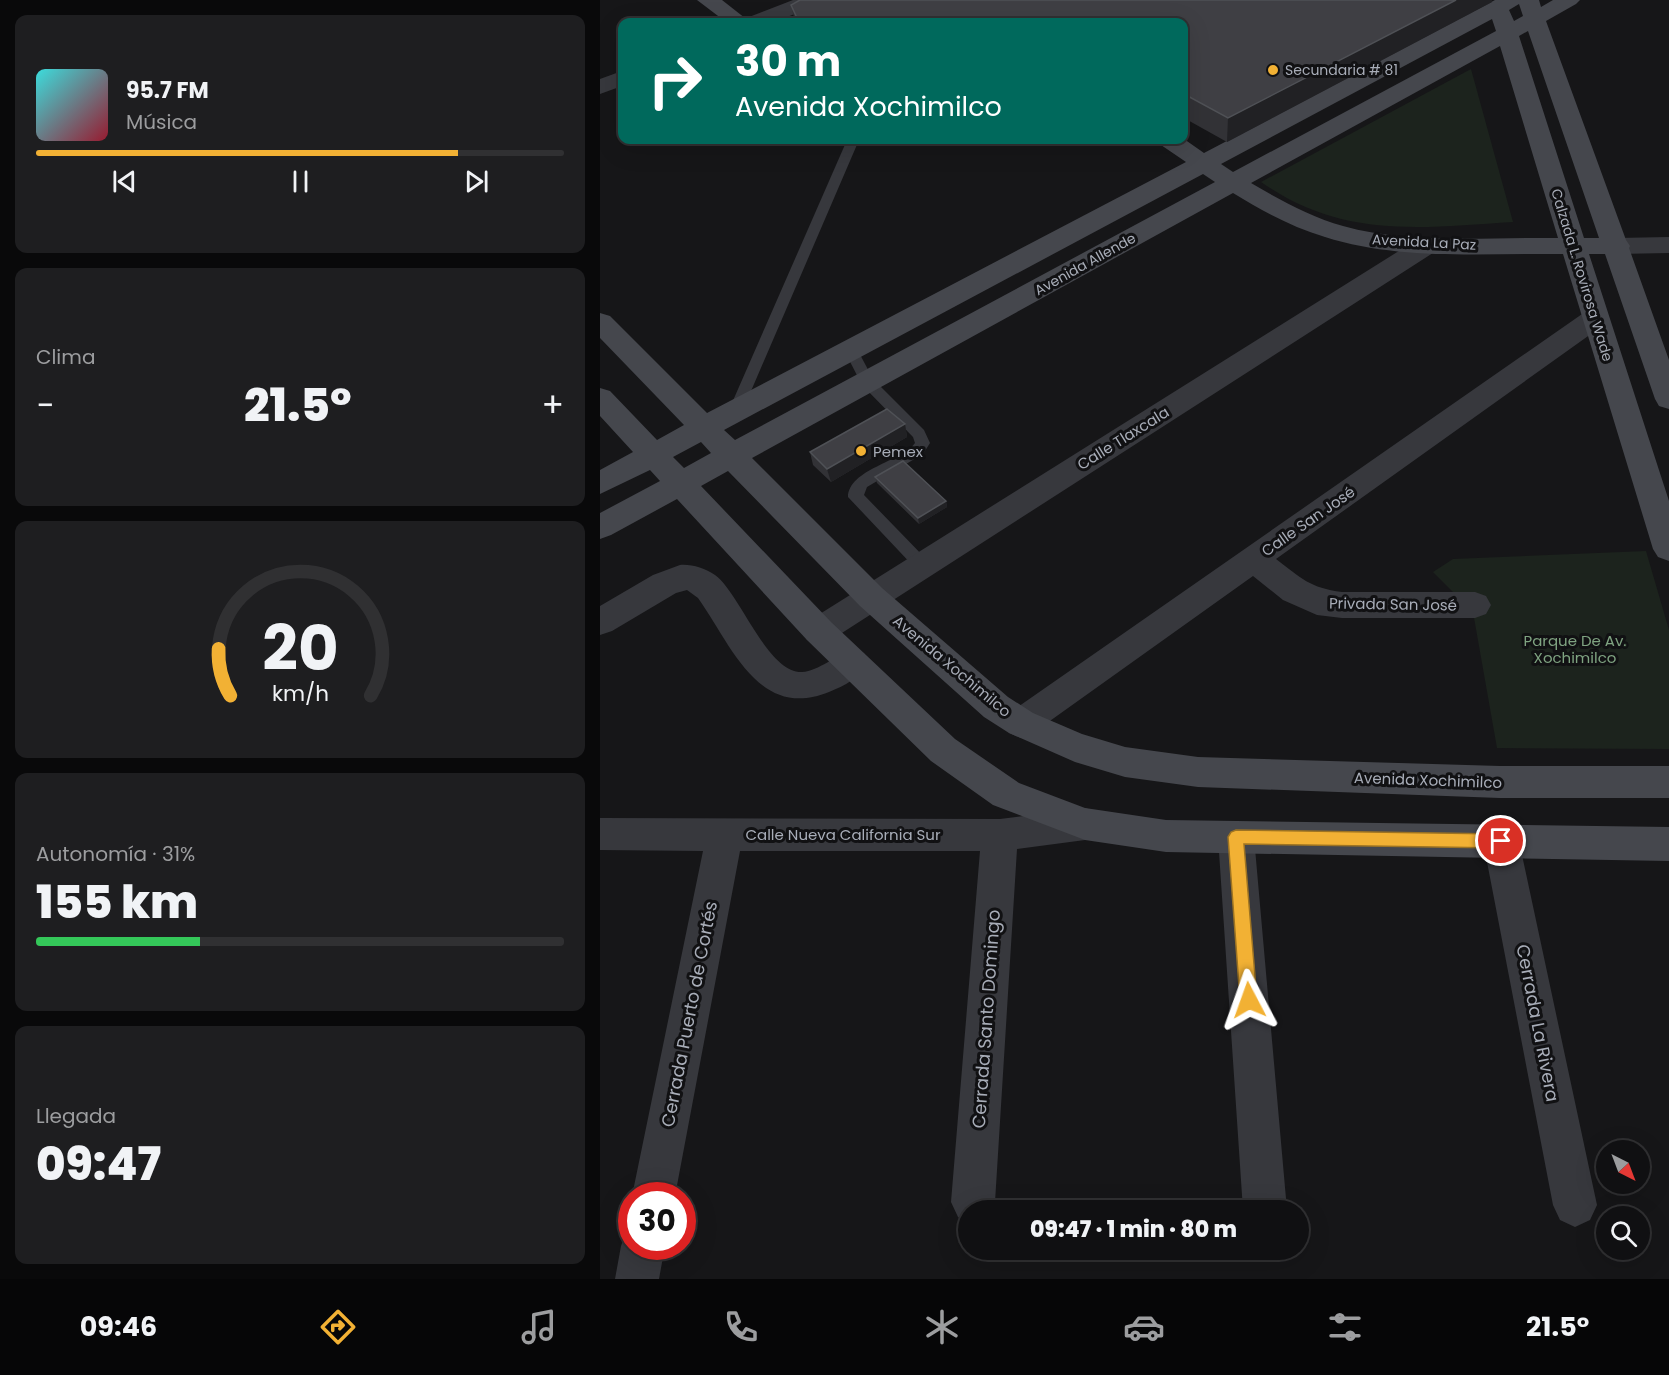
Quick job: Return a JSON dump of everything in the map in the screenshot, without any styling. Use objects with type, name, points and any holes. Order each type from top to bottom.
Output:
[{"type":"street","points":[[708,0],[733,18]]},
{"type":"street","points":[[767,18],[812,0]]},
{"type":"street","name":"Avenida Allende","points":[[600,527],[1507,35],[1532,9],[1569,0]]},
{"type":"street","points":[[600,483],[1502,2]]},
{"type":"street","name":"Calzada L. Rovirosa Wade","points":[[1502,2],[1507,35],[1669,549]]},
{"type":"street","points":[[1532,9],[1669,399]]},
{"type":"street","points":[[600,87],[618,80]]},
{"type":"street","name":"Avenida La Paz","points":[[1175,144],[1235,182],[1305,221],[1336,232],[1364,238],[1427,245],[1669,245]]},
{"type":"street","name":"Calle Tlaxcala","points":[[819,631],[1427,245]]},
{"type":"street","name":"Calle San José","points":[[1021,723],[1595,318]]},
{"type":"street","name":"Avenida Xochimilco","points":[[600,322],[871,597],[996,706],[1021,723],[1075,747],[1125,762],[1198,772],[1500,782],[1669,782]]},
{"type":"street","points":[[600,398],[819,631],[943,750],[1006,794],[1085,824],[1166,836],[1669,844]]},
{"type":"street","name":"Privada San José","points":[[1254,559],[1294,591],[1317,602],[1342,605],[1474,605]]},
{"type":"street","points":[[600,622],[679,577],[695,578],[708,589],[742,642],[773,674],[793,685],[814,683],[852,663]]},
{"type":"street","name":"Calle Nueva California Sur","points":[[600,834],[1000,835],[1085,824]]},
{"type":"street","name":"Cerrada Puerto de Cortés","points":[[656,1182],[725,833]]},
{"type":"street","name":"Cerrada Santo Domingo","points":[[973,1200],[1000,835]]},
{"type":"street","points":[[1236,837],[1264,1200]]},
{"type":"street","name":"Cerrada La Rivera","points":[[1501,841],[1575,1205]]},
{"type":"street","points":[[637,1279],[640,1260]]},
{"type":"lane","points":[[735,412],[851,144]]},
{"type":"lane","points":[[851,350],[867,382],[919,434],[922,443],[918,450],[862,483],[856,491],[856,497],[922,565]]},
{"type":"green space","points":[[1471,69],[1513,222],[1413,227],[1382,226],[1321,213],[1291,200],[1261,182]]},
{"type":"green space","name":"Parque De Av. Xochimilco","points":[[1646,551],[1669,630],[1669,749],[1497,748],[1473,612],[1433,572],[1453,559]]},
{"type":"building","name":"Secundaria # 81","points":[[800,0],[1456,0],[1228,118],[1188,96],[1188,18],[797,18],[791,5]]},
{"type":"building","points":[[887,409],[905,424],[827,469],[810,452]]},
{"type":"building","points":[[903,461],[946,501],[918,518],[875,477]]},
{"type":"place","name":"Secundaria # 81","points":[[1273,70]]},
{"type":"place","name":"Pemex","points":[[861,451]]},
{"type":"route","points":[[1249,1000],[1236,837],[1501,841]]}]
